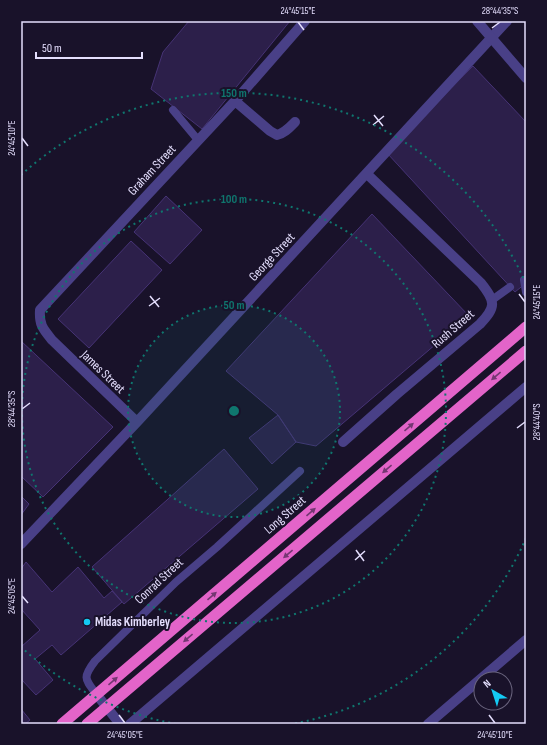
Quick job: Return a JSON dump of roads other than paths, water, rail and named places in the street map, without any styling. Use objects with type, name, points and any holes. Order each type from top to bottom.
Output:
[{"type":"highway","name":"Long Street","points":[[62,724],[526,327]]},
{"type":"highway","points":[[87,724],[526,351]]},
{"type":"street","name":"Graham Street","points":[[52,340],[41,327],[39,319],[40,310],[234,101],[304,21]]},
{"type":"street","points":[[477,21],[526,78]]},
{"type":"street","name":"George Street","points":[[21,544],[137,422],[507,21]]},
{"type":"street","points":[[234,101],[277,135],[282,134],[295,122]]},
{"type":"street","points":[[367,174],[481,283],[492,300]]},
{"type":"street","name":"Rush Street","points":[[344,442],[397,394],[480,324],[490,314],[492,300]]},
{"type":"street","name":"James Street","points":[[52,340],[137,422]]},
{"type":"street","points":[[130,724],[526,387]]},
{"type":"street","points":[[428,724],[526,640]]},
{"type":"street","name":"Conrad Street","points":[[97,695],[120,724]]},
{"type":"lane","points":[[173,110],[198,140]]},
{"type":"lane","points":[[524,280],[526,292]]},
{"type":"lane","points":[[492,300],[510,287]]},
{"type":"lane","name":"Conrad Street","points":[[97,695],[88,684],[86,678],[87,671],[95,661],[176,582],[217,547],[300,471]]},
{"type":"place","name":"Midas Kimberley","points":[[87,622]]}]
